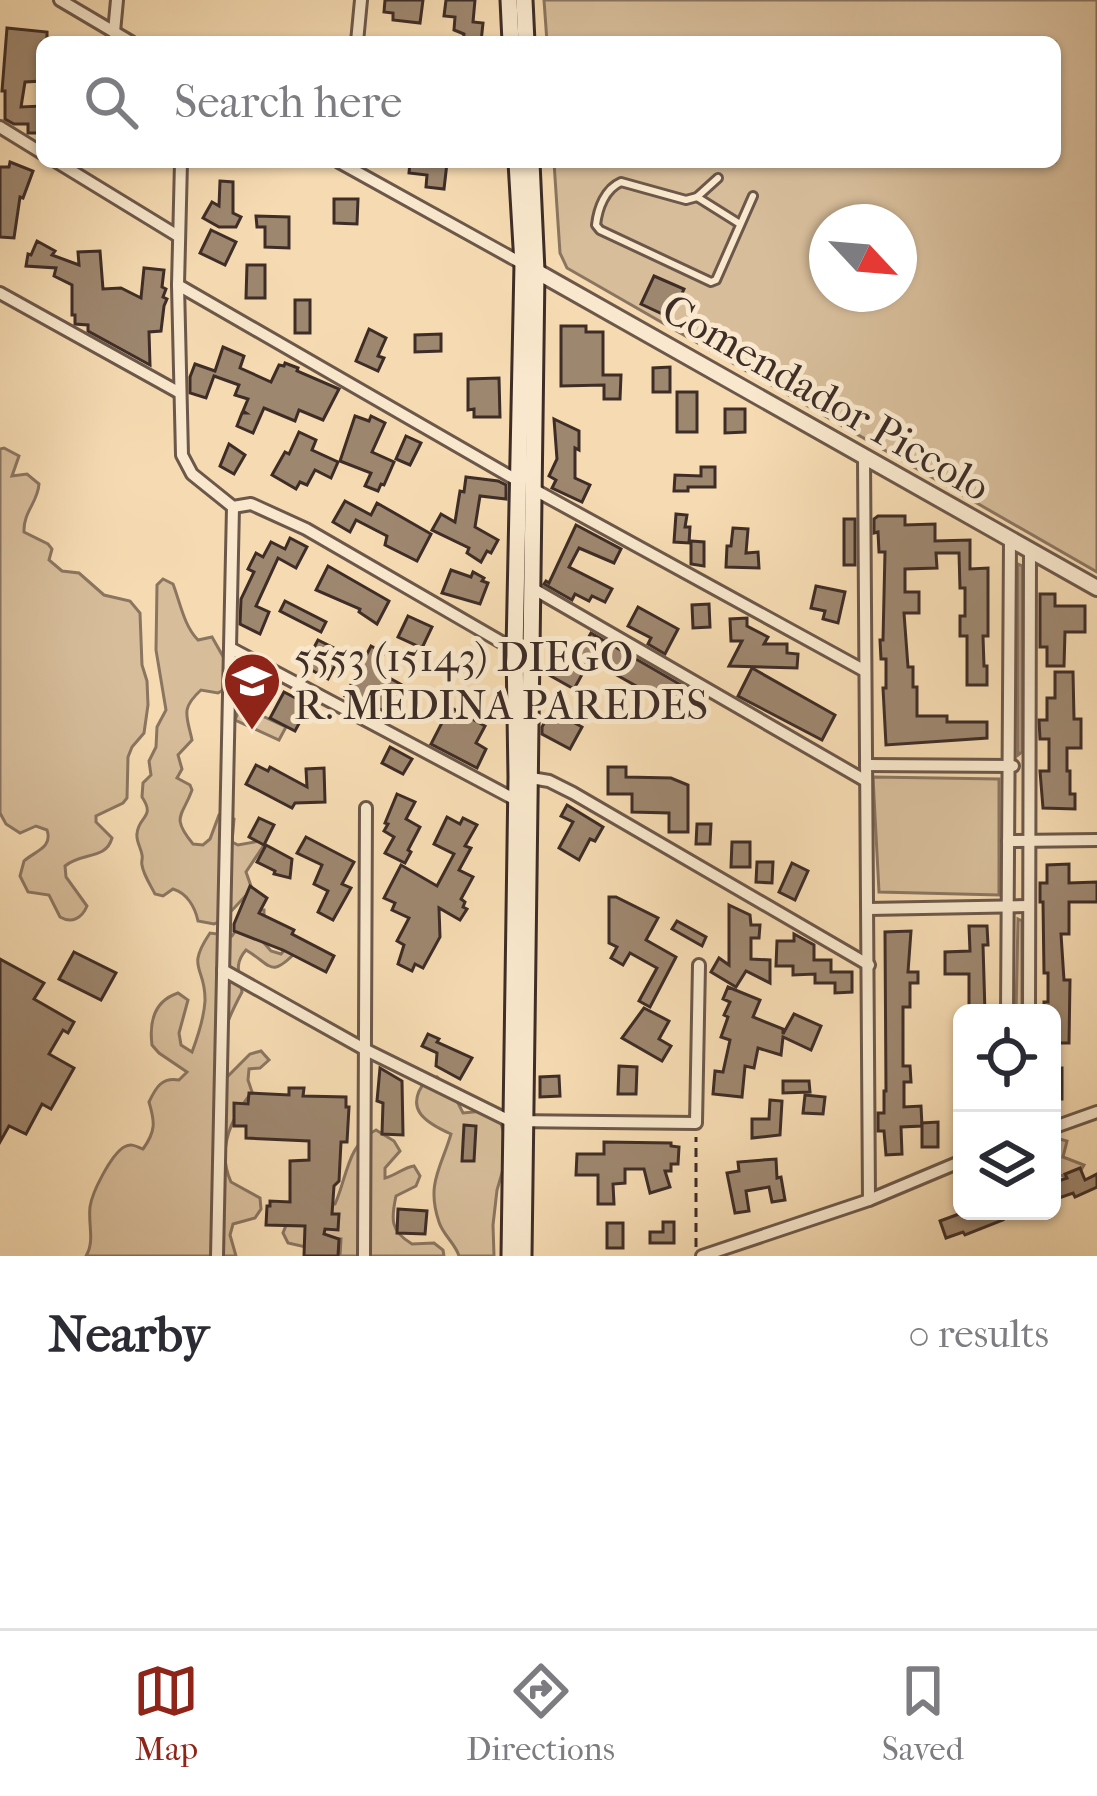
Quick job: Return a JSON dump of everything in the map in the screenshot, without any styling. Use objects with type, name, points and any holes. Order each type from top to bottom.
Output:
[{"type":"main road","points":[[508,0],[511,36]]},
{"type":"main road","points":[[524,0],[526,36]]},
{"type":"main road","points":[[518,168],[529,268]]},
{"type":"main road","points":[[523,1256],[516,800],[524,777],[515,650],[526,485],[531,168]]},
{"type":"main road","points":[[510,1256],[532,588],[526,485]]},
{"type":"street","points":[[60,0],[121,36]]},
{"type":"street","points":[[114,32],[117,0]]},
{"type":"street","points":[[358,36],[361,0]]},
{"type":"street","points":[[0,127],[36,149]]},
{"type":"street","points":[[67,168],[178,236]]},
{"type":"street","points":[[181,168],[178,285],[186,466],[233,507],[250,504],[305,529],[515,650]]},
{"type":"street","points":[[352,168],[529,268]]},
{"type":"street","name":"Comendador Piccolo","points":[[529,268],[1097,588]]},
{"type":"street","points":[[178,285],[526,485],[866,671]]},
{"type":"street","points":[[0,293],[180,393]]},
{"type":"street","points":[[864,458],[869,1200]]},
{"type":"street","points":[[217,1256],[233,507]]},
{"type":"street","points":[[1007,1004],[1010,540]]},
{"type":"street","points":[[1029,1004],[1030,551]]},
{"type":"street","points":[[532,588],[866,781]]},
{"type":"street","points":[[232,649],[516,800]]},
{"type":"street","points":[[866,765],[1028,766]]},
{"type":"street","points":[[524,777],[549,781],[573,793],[869,965]]},
{"type":"street","points":[[364,1256],[366,808]]},
{"type":"street","points":[[1008,841],[1097,840]]},
{"type":"street","points":[[868,909],[1028,906]]},
{"type":"street","points":[[224,970],[366,1050],[518,1121],[696,1123],[699,965]]},
{"type":"street","points":[[1061,1125],[1097,1112]]},
{"type":"street","points":[[699,1256],[869,1200],[953,1165]]},
{"type":"lane","points":[[718,178],[697,197],[686,200],[621,182],[605,195],[596,225],[711,282],[716,280],[753,196]]},
{"type":"lane","points":[[697,197],[741,224]]},
{"type":"path","points":[[696,1123],[699,1256]]},
{"type":"shaded area","points":[[544,0],[1097,0],[1097,572],[567,268],[560,253],[554,168],[1061,168],[1061,36],[547,36]]},
{"type":"shaded area","points":[[0,449],[19,456],[12,476],[27,474],[39,484],[24,532],[48,544],[52,549],[49,560],[62,571],[79,573],[104,595],[130,601],[140,613],[148,705],[144,733],[128,757],[127,798],[96,816],[112,838],[109,845],[65,866],[66,877],[87,906],[72,920],[60,917],[49,895],[28,892],[20,876],[24,861],[45,845],[47,830],[36,826],[20,833],[0,813]]},
{"type":"shaded area","points":[[1018,564],[1022,566],[1022,752],[1018,755]]},
{"type":"shaded area","points":[[163,579],[173,584],[193,634],[198,640],[212,637],[225,660],[225,689],[218,693],[201,690],[188,708],[192,740],[178,755],[182,769],[177,778],[192,790],[180,816],[182,827],[193,844],[203,845],[224,813],[234,819],[232,842],[260,841],[264,845],[246,872],[252,889],[214,924],[198,921],[190,901],[178,891],[155,894],[143,869],[137,839],[147,813],[143,783],[151,775],[149,761],[166,710],[156,650],[157,585]]},
{"type":"shaded area","points":[[241,706],[286,727],[279,740],[235,720]]},
{"type":"shaded area","points":[[873,777],[999,779],[999,895],[879,892]]},
{"type":"shaded area","points":[[253,910],[264,910],[264,943],[271,951],[281,954],[288,946],[298,950],[272,967],[246,950],[238,965],[242,992],[223,1043],[228,1076],[250,1054],[261,1051],[269,1060],[260,1068],[249,1069],[252,1092],[232,1123],[225,1158],[231,1182],[260,1198],[261,1209],[255,1218],[233,1224],[230,1235],[236,1256],[86,1256],[91,1239],[90,1207],[103,1174],[124,1147],[143,1149],[152,1131],[149,1102],[154,1092],[187,1072],[152,1045],[155,1013],[163,1001],[178,993],[188,1000],[179,1033],[181,1045],[192,1052],[204,1007],[199,954],[210,933],[232,936]]},
{"type":"shaded area","points":[[1018,919],[1022,921],[1022,1004],[1016,1004]]},
{"type":"shaded area","points":[[437,1077],[453,1093],[463,1113],[484,1111],[501,1123],[507,1156],[497,1190],[494,1256],[459,1256],[439,1222],[434,1186],[451,1134],[425,1119],[417,1106],[420,1089],[427,1079]]},
{"type":"shaded area","points":[[376,1130],[400,1151],[385,1168],[385,1178],[414,1166],[420,1176],[416,1186],[396,1196],[396,1229],[412,1244],[434,1243],[444,1256],[340,1256],[341,1239],[310,1248],[288,1243],[283,1233],[287,1223],[313,1203],[335,1204],[353,1153]]},
{"type":"shaded area","points":[[1061,1139],[1067,1141],[1063,1157],[1084,1165],[1078,1175],[1061,1175]]},
{"type":"building","points":[[385,0],[423,0],[420,23],[393,20],[393,13],[384,12]]},
{"type":"building","points":[[446,0],[475,0],[473,22],[483,23],[482,36],[464,36],[454,30],[455,17],[444,16]]},
{"type":"building","points":[[7,28],[47,32],[47,36],[36,36],[36,81],[25,82],[21,107],[36,106],[36,133],[28,133],[28,124],[5,119],[2,91]]},
{"type":"building","points":[[10,162],[33,171],[20,197],[14,238],[0,237],[0,167],[9,167]]},
{"type":"building","points":[[409,168],[446,168],[444,189],[426,187],[427,175],[409,173]]},
{"type":"building","points":[[220,181],[233,182],[233,213],[241,217],[236,227],[219,227],[203,218],[212,202],[219,206]]},
{"type":"building","points":[[334,199],[358,199],[357,224],[334,223]]},
{"type":"building","points":[[256,216],[289,217],[289,248],[265,247],[265,227],[257,227]]},
{"type":"building","points":[[211,230],[236,242],[225,265],[200,253]]},
{"type":"building","points":[[37,241],[55,251],[52,255],[79,265],[78,252],[100,251],[103,289],[121,288],[141,298],[144,268],[164,270],[163,297],[167,299],[161,331],[149,332],[150,365],[88,331],[88,325],[75,324],[72,285],[54,276],[56,268],[26,266]]},
{"type":"building","points":[[247,265],[265,265],[265,298],[246,298]]},
{"type":"building","points":[[654,276],[684,289],[671,318],[641,304]]},
{"type":"building","points":[[295,300],[310,300],[310,333],[295,333]]},
{"type":"building","points":[[561,326],[603,332],[603,375],[621,375],[620,399],[604,399],[604,385],[561,386]]},
{"type":"building","points":[[369,329],[386,338],[378,371],[356,361]]},
{"type":"building","points":[[441,334],[441,351],[415,352],[415,335]]},
{"type":"building","points":[[223,347],[244,356],[240,368],[271,382],[279,365],[285,363],[339,389],[323,420],[299,410],[295,421],[264,408],[253,433],[237,426],[248,399],[235,395],[239,385],[214,376],[206,398],[190,393],[195,364],[215,371]]},
{"type":"building","points":[[670,367],[670,392],[653,392],[653,368]]},
{"type":"building","points":[[499,378],[500,417],[474,417],[474,409],[468,410],[468,379]]},
{"type":"building","points":[[677,392],[697,392],[697,432],[677,432]]},
{"type":"building","points":[[725,409],[745,409],[745,432],[725,433]]},
{"type":"building","points":[[355,416],[369,421],[371,416],[385,423],[372,452],[394,462],[378,491],[365,486],[371,473],[340,461]]},
{"type":"building","points":[[554,419],[579,431],[575,478],[590,485],[582,502],[552,488],[556,480],[549,476],[557,459]]},
{"type":"building","points":[[299,432],[316,440],[312,450],[338,462],[331,478],[315,470],[307,485],[300,482],[296,489],[272,475]]},
{"type":"building","points":[[406,436],[421,443],[410,465],[396,459]]},
{"type":"building","points":[[229,444],[245,455],[234,474],[220,466]]},
{"type":"building","points":[[701,467],[715,467],[715,487],[674,491],[675,475],[701,476]]},
{"type":"building","points":[[466,477],[506,485],[506,499],[480,496],[475,527],[498,540],[481,562],[467,553],[469,548],[432,530],[441,514],[455,522]]},
{"type":"building","points":[[345,501],[371,515],[377,503],[431,534],[417,561],[385,545],[387,536],[356,520],[350,532],[333,522]]},
{"type":"building","points":[[676,514],[687,515],[689,543],[674,542]]},
{"type":"building","points":[[878,516],[905,516],[905,525],[935,524],[935,541],[970,540],[970,569],[988,568],[988,636],[983,636],[987,685],[967,685],[967,636],[960,636],[965,588],[960,588],[959,553],[936,553],[937,568],[905,569],[905,592],[919,592],[919,613],[904,613],[908,667],[913,667],[913,687],[917,687],[917,716],[987,722],[987,738],[886,745],[886,659],[881,659],[880,640],[885,552],[879,552],[878,532],[874,533]]},
{"type":"building","points":[[844,519],[855,519],[855,565],[844,565]]},
{"type":"building","points":[[576,525],[621,549],[614,563],[579,548],[569,567],[612,589],[605,602],[575,594],[572,600],[544,584],[549,583]]},
{"type":"building","points":[[733,528],[748,529],[746,553],[758,552],[759,568],[726,567]]},
{"type":"building","points":[[290,538],[307,547],[296,568],[278,558],[256,606],[269,612],[260,634],[240,624],[241,599],[254,572],[248,569],[256,553],[263,557],[271,542],[285,549]]},
{"type":"building","points":[[691,541],[704,542],[704,566],[691,564]]},
{"type":"building","points":[[328,566],[389,601],[377,624],[360,609],[316,590]]},
{"type":"building","points":[[451,570],[484,578],[488,583],[480,604],[442,593]]},
{"type":"building","points":[[816,586],[845,592],[838,623],[823,619],[825,611],[811,608]]},
{"type":"building","points":[[1040,594],[1055,594],[1055,606],[1085,606],[1085,632],[1065,632],[1064,666],[1047,666],[1047,647],[1040,647]]},
{"type":"building","points":[[285,601],[326,622],[321,632],[280,611]]},
{"type":"building","points":[[709,604],[710,627],[693,628],[692,605]]},
{"type":"building","points":[[638,607],[678,629],[665,654],[648,644],[651,638],[628,626]]},
{"type":"building","points":[[408,616],[432,627],[422,648],[398,637]]},
{"type":"building","points":[[747,618],[747,626],[768,637],[764,644],[787,644],[787,653],[798,654],[797,668],[729,666],[742,641],[731,641],[730,619]]},
{"type":"building","points":[[591,633],[681,685],[670,705],[590,660],[574,689],[549,675],[560,656],[573,664]]},
{"type":"building","points":[[318,640],[342,652],[328,679],[304,666]]},
{"type":"building","points":[[371,646],[384,653],[375,670],[404,686],[389,714],[345,696]]},
{"type":"building","points":[[752,668],[835,715],[822,740],[738,696]]},
{"type":"building","points":[[1055,672],[1073,672],[1074,719],[1081,719],[1081,748],[1067,748],[1075,809],[1043,808],[1040,771],[1049,771],[1049,739],[1040,739],[1039,720],[1047,720],[1047,698],[1055,698]]},
{"type":"building","points":[[284,692],[309,705],[295,731],[270,718]]},
{"type":"building","points":[[450,707],[485,726],[476,743],[486,749],[477,768],[431,744]]},
{"type":"building","points":[[551,710],[582,727],[570,749],[542,734]]},
{"type":"building","points":[[390,747],[412,759],[403,774],[382,763]]},
{"type":"building","points":[[256,765],[268,771],[270,767],[307,787],[306,769],[324,768],[325,802],[295,803],[292,808],[246,784]]},
{"type":"building","points":[[608,767],[626,767],[626,777],[671,778],[688,785],[688,832],[669,832],[669,813],[632,812],[632,794],[608,794]]},
{"type":"building","points":[[397,794],[415,802],[406,819],[420,827],[405,863],[385,853],[394,837],[384,831],[385,823]]},
{"type":"building","points":[[567,805],[603,827],[579,860],[559,848],[573,822],[561,816]]},
{"type":"building","points":[[447,817],[477,825],[459,870],[473,877],[461,899],[467,909],[460,920],[439,908],[440,937],[423,968],[415,964],[412,971],[398,964],[404,945],[397,941],[409,918],[392,910],[395,903],[384,898],[401,865],[437,886],[454,854],[434,844]]},
{"type":"building","points":[[259,818],[274,825],[264,845],[249,837]]},
{"type":"building","points":[[697,824],[711,824],[710,844],[696,844]]},
{"type":"building","points":[[306,837],[354,862],[342,884],[351,888],[333,920],[318,912],[328,891],[314,884],[322,865],[297,853]]},
{"type":"building","points":[[732,842],[750,842],[750,867],[731,867]]},
{"type":"building","points":[[266,845],[292,859],[290,878],[257,862]]},
{"type":"building","points":[[757,862],[773,862],[772,883],[756,882]]},
{"type":"building","points":[[792,863],[808,871],[795,900],[779,892]]},
{"type":"building","points":[[1069,864],[1069,883],[1097,882],[1097,902],[1069,902],[1069,934],[1061,934],[1064,980],[1070,980],[1069,1043],[1061,1043],[1061,1004],[1044,1004],[1048,1002],[1048,973],[1044,973],[1040,883],[1047,883],[1047,865]]},
{"type":"building","points":[[250,886],[267,898],[259,913],[334,956],[326,972],[234,931]]},
{"type":"building","points":[[609,897],[658,918],[646,940],[676,957],[650,1007],[639,1001],[657,968],[630,953],[623,965],[611,958],[617,947],[609,943]]},
{"type":"building","points":[[729,905],[750,915],[751,925],[760,925],[759,938],[751,938],[751,959],[770,960],[770,983],[746,971],[736,987],[711,972],[719,958],[729,965]]},
{"type":"building","points":[[677,921],[706,937],[702,946],[672,929]]},
{"type":"building","points":[[969,926],[987,926],[985,1004],[969,1004],[969,974],[945,974],[945,952],[970,951]]},
{"type":"building","points":[[911,931],[908,972],[918,972],[918,983],[910,983],[910,1007],[903,1007],[903,1066],[910,1066],[911,1082],[904,1082],[904,1107],[921,1106],[922,1126],[901,1127],[902,1154],[886,1155],[884,1131],[878,1131],[886,1091],[885,932]]},
{"type":"building","points":[[794,934],[814,945],[814,960],[831,960],[831,972],[852,972],[852,992],[835,993],[835,983],[815,983],[815,974],[793,975],[793,966],[776,966],[777,941],[794,941]]},
{"type":"building","points":[[74,952],[116,973],[101,1000],[59,979]]},
{"type":"building","points":[[0,959],[44,983],[34,999],[74,1022],[68,1033],[63,1030],[49,1054],[74,1068],[51,1109],[42,1104],[26,1134],[9,1126],[0,1142]]},
{"type":"building","points":[[728,987],[760,1000],[753,1017],[783,1029],[783,1034],[794,1014],[821,1026],[811,1050],[783,1037],[781,1055],[758,1048],[754,1068],[745,1066],[742,1097],[713,1094],[715,1071],[723,1072],[730,1040],[721,1037],[728,1017],[724,1015],[730,1002],[723,999]]},
{"type":"building","points":[[644,1008],[669,1021],[659,1039],[671,1046],[662,1061],[622,1038]]},
{"type":"building","points":[[428,1034],[472,1058],[460,1079],[436,1066],[437,1053],[422,1046]]},
{"type":"building","points":[[619,1066],[637,1067],[636,1094],[618,1094]]},
{"type":"building","points":[[380,1068],[402,1081],[403,1135],[382,1134],[383,1103],[377,1101]]},
{"type":"building","points":[[559,1076],[560,1096],[540,1097],[540,1077]]},
{"type":"building","points":[[783,1081],[809,1081],[810,1092],[783,1093]]},
{"type":"building","points":[[289,1088],[304,1088],[303,1096],[346,1097],[349,1107],[347,1142],[341,1142],[339,1181],[334,1186],[332,1214],[339,1214],[338,1230],[325,1229],[324,1234],[339,1239],[338,1256],[304,1256],[305,1226],[266,1225],[270,1201],[290,1202],[290,1161],[309,1160],[309,1141],[246,1138],[246,1126],[234,1126],[234,1103],[248,1104],[249,1093],[289,1095]]},
{"type":"building","points":[[805,1095],[825,1097],[823,1114],[803,1113]]},
{"type":"building","points":[[770,1100],[782,1101],[780,1135],[752,1138],[752,1119],[769,1119]]},
{"type":"building","points":[[938,1122],[938,1147],[922,1147],[922,1123]]},
{"type":"building","points":[[464,1125],[476,1126],[474,1161],[462,1161]]},
{"type":"building","points":[[604,1142],[679,1147],[678,1164],[665,1171],[670,1187],[650,1193],[644,1169],[625,1169],[625,1183],[613,1184],[614,1204],[598,1204],[598,1175],[576,1175],[577,1154],[604,1154]]},
{"type":"building","points":[[776,1159],[785,1200],[772,1202],[769,1187],[746,1191],[749,1211],[735,1213],[727,1173],[739,1171],[738,1162]]},
{"type":"building","points":[[1080,1168],[1085,1180],[1097,1174],[1097,1187],[1075,1197],[1073,1193],[1061,1197],[1065,1174]]},
{"type":"building","points":[[398,1209],[427,1211],[425,1234],[397,1233]]},
{"type":"building","points":[[953,1216],[953,1220],[1003,1220],[946,1238],[940,1221]]},
{"type":"building","points":[[663,1222],[674,1222],[674,1243],[650,1243],[650,1232],[663,1232]]},
{"type":"building","points":[[607,1223],[623,1223],[623,1248],[607,1248]]},
{"type":"place","name":"5553 (15143) DIEGO R. MEDINA PAREDES","points":[[252,732]]}]
